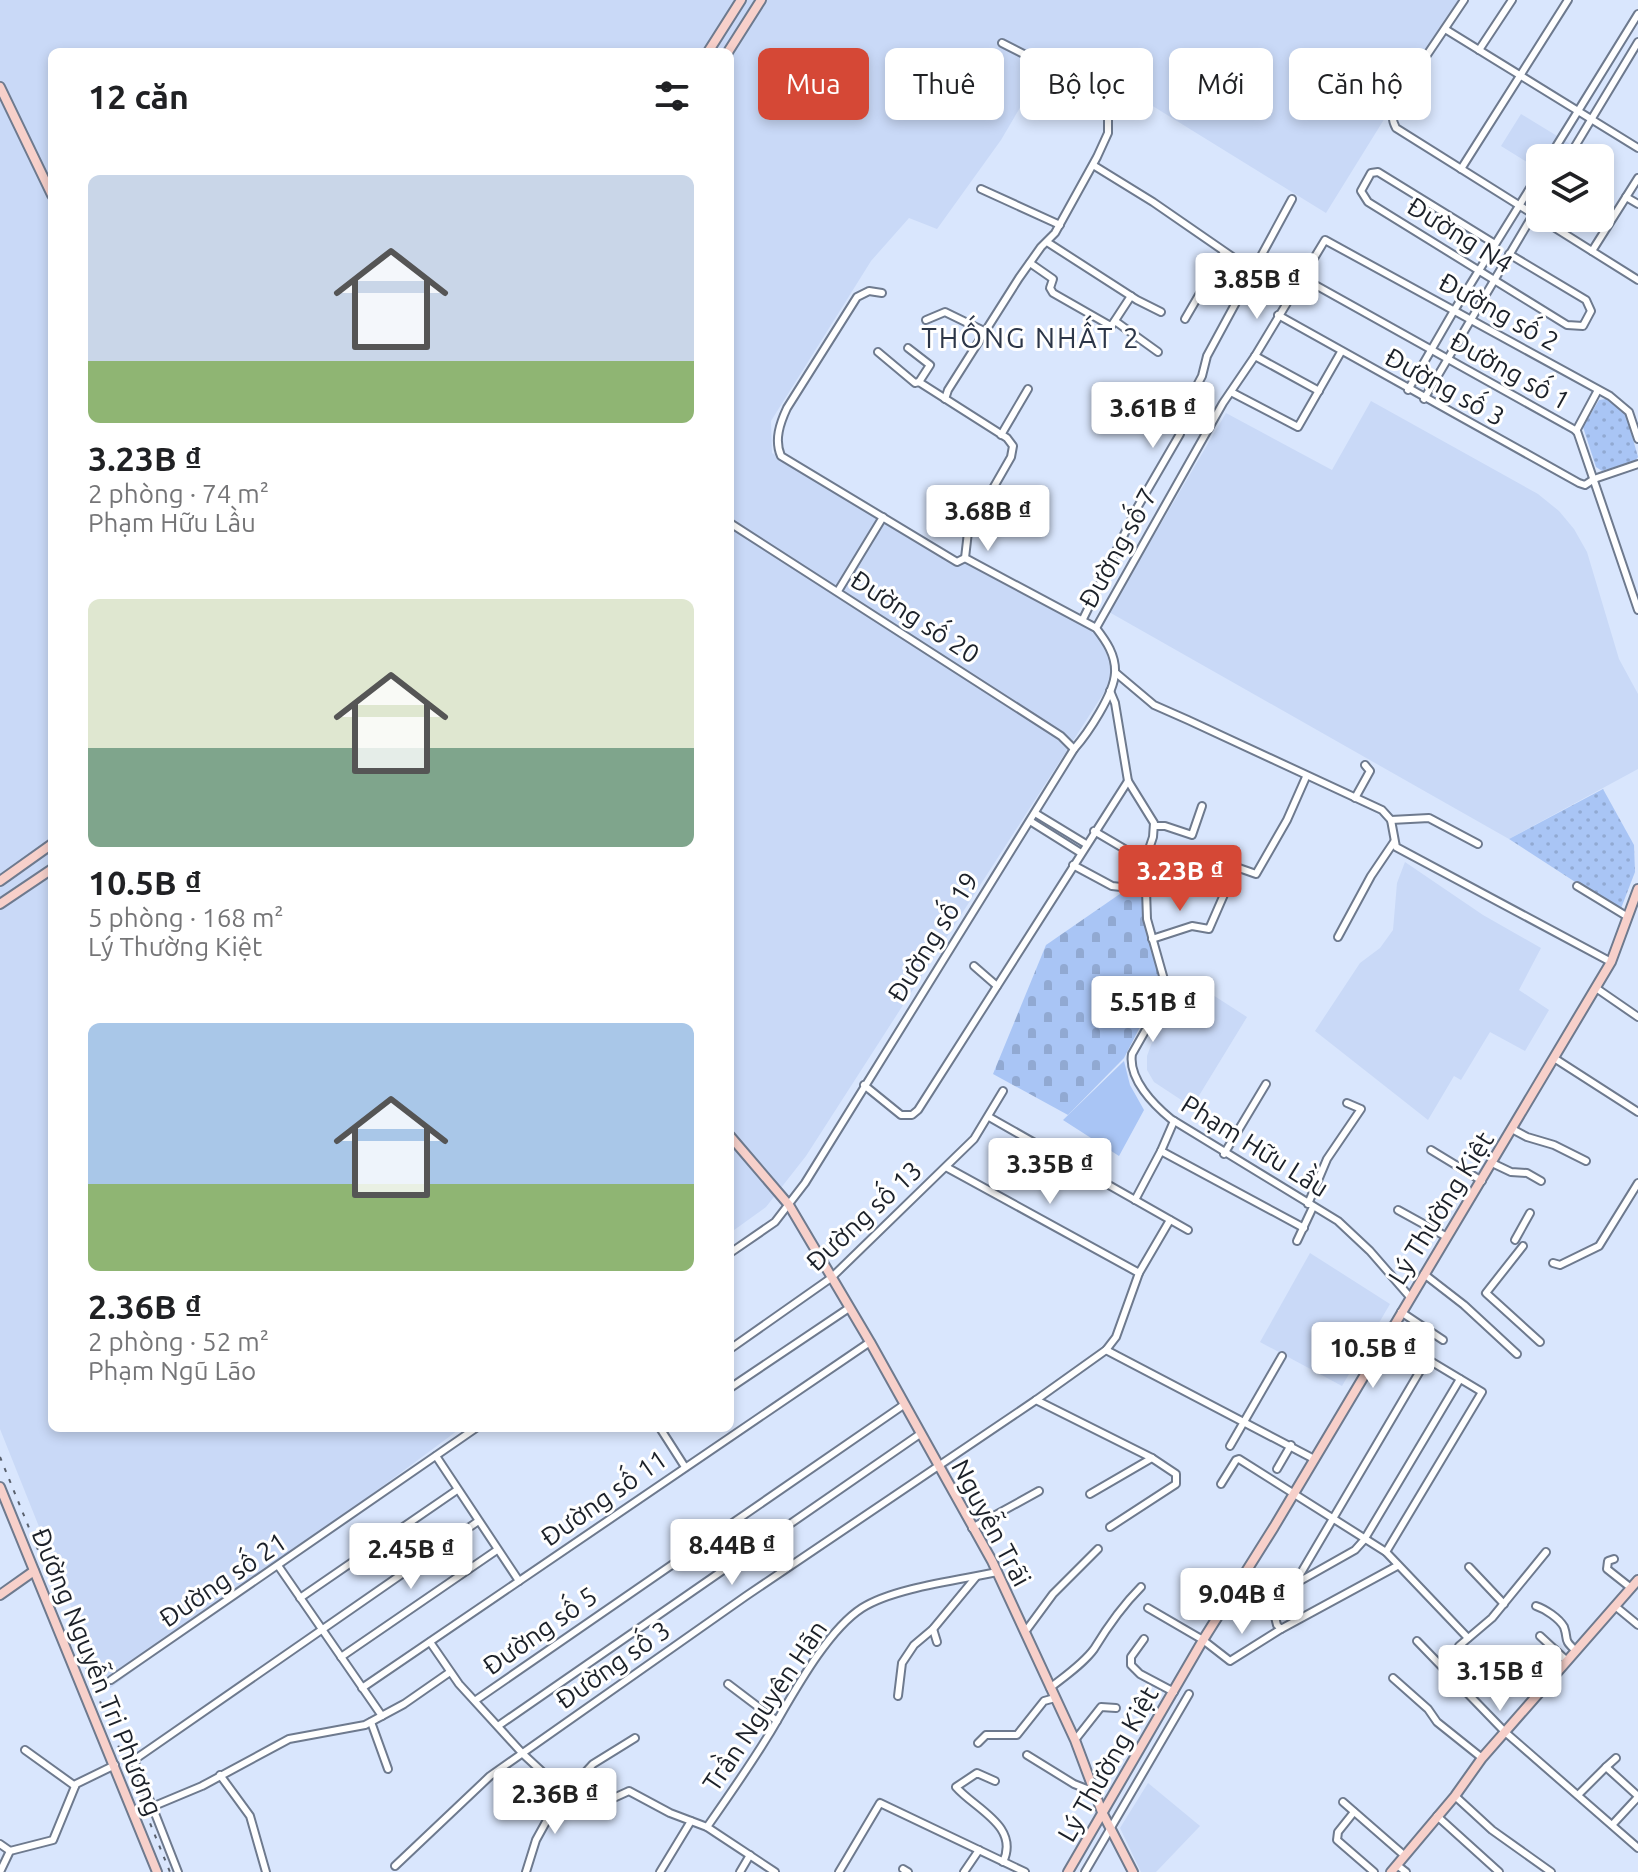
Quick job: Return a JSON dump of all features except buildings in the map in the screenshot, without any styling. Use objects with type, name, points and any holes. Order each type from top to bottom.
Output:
[{"type":"main road","points":[[711,48],[741,0]]},
{"type":"main road","points":[[731,48],[761,0]]},
{"type":"main road","points":[[0,87],[48,187]]},
{"type":"main road","points":[[0,881],[48,847]]},
{"type":"main road","points":[[0,904],[48,872]]},
{"type":"main road","name":"Lý Thường Kiệt","points":[[1068,1872],[1203,1640],[1295,1493],[1596,988],[1611,962],[1636,902],[1638,889]]},
{"type":"main road","name":"Nguyễn Trãi","points":[[734,1141],[789,1205],[870,1342],[997,1572],[1075,1740],[1102,1812],[1133,1872]]},
{"type":"main road","name":"Đường Nguyễn Tri Phương","points":[[0,1487],[157,1872]]},
{"type":"main road","points":[[0,1595],[34,1571]]},
{"type":"main road","points":[[1394,1868],[1455,1796],[1482,1758],[1638,1580]]},
{"type":"street","points":[[1464,0],[1400,95],[1391,120],[1396,128],[1526,210]]},
{"type":"street","points":[[1479,50],[1512,0]]},
{"type":"street","points":[[1461,169],[1568,0]]},
{"type":"street","points":[[1558,144],[1638,14]]},
{"type":"street","points":[[1445,29],[1638,148]]},
{"type":"street","points":[[1576,144],[1638,42]]},
{"type":"street","points":[[945,399],[1030,263],[1060,225],[1108,133],[1108,97],[1002,43]]},
{"type":"street","points":[[1093,165],[1237,260],[1229,282],[1241,290]]},
{"type":"street","name":"Đường N4","points":[[1495,244],[1384,174],[1371,173],[1361,191],[1368,202],[1478,272],[1567,325],[1583,326],[1591,311],[1586,300],[1509,254]]},
{"type":"street","points":[[1592,251],[1638,178]]},
{"type":"street","points":[[981,189],[1060,225]]},
{"type":"street","points":[[1408,390],[1526,194]]},
{"type":"street","points":[[1626,197],[1638,204]]},
{"type":"street","points":[[1083,619],[1137,508],[1180,434],[1184,410],[1202,376],[1207,356],[1292,199]]},
{"type":"street","points":[[1424,399],[1526,226]]},
{"type":"street","points":[[1562,232],[1638,280]]},
{"type":"street","name":"Đường số 2","points":[[1323,241],[1330,240],[1598,390],[1625,407],[1638,439]]},
{"type":"street","name":"Đường số 7","points":[[1096,628],[1231,392],[1323,241]]},
{"type":"street","points":[[1047,242],[1161,312]]},
{"type":"street","points":[[1185,319],[1224,252]]},
{"type":"street","points":[[1030,263],[1053,279],[1050,288],[1053,293],[1111,326],[1131,296]]},
{"type":"street","name":"Đường số 1","points":[[1301,277],[1576,431],[1638,610]]},
{"type":"street","points":[[882,293],[869,291],[857,297],[787,408],[779,425],[777,448],[781,456],[957,562],[965,558]]},
{"type":"street","points":[[926,320],[945,312],[986,332]]},
{"type":"street","name":"Đường số 3","points":[[1278,315],[1579,483],[1585,485],[1594,479]]},
{"type":"street","points":[[1115,321],[1158,352]]},
{"type":"street","points":[[908,348],[929,364],[919,382]]},
{"type":"street","points":[[878,352],[915,383],[919,382],[1013,446],[1013,452],[968,532],[965,558]]},
{"type":"street","points":[[1231,392],[1298,427],[1341,352]]},
{"type":"street","points":[[1255,356],[1319,391]]},
{"type":"street","points":[[1001,435],[1028,389]]},
{"type":"street","points":[[1576,431],[1598,390]]},
{"type":"street","points":[[1594,479],[1638,464]]},
{"type":"street","points":[[838,591],[883,517]]},
{"type":"street","name":"Đường số 20","points":[[734,526],[1061,736],[1074,749]]},
{"type":"street","points":[[965,558],[1096,628],[1109,645],[1116,673],[1154,705],[1382,810],[1391,820],[1396,847],[1611,962]]},
{"type":"street","name":"Đường số 19","points":[[789,1205],[1074,749],[1090,729],[1116,673]]},
{"type":"street","points":[[1110,691],[1128,781],[1154,826],[1165,826],[1192,835],[1202,806]]},
{"type":"street","points":[[1355,798],[1371,770],[1365,765]]},
{"type":"street","points":[[1152,939],[1192,926],[1209,929],[1236,867],[1256,874],[1287,820],[1306,777]]},
{"type":"street","points":[[864,1085],[901,1115],[912,1115],[943,1073],[1128,781]]},
{"type":"street","points":[[1035,813],[1086,844]]},
{"type":"street","points":[[1391,820],[1432,819],[1478,844]]},
{"type":"street","points":[[1030,821],[1081,853]]},
{"type":"street","name":"Phạm Hữu Lầu","points":[[1154,826],[1145,863],[1147,919],[1164,989],[1161,1003],[1139,1038],[1131,1061],[1148,1097],[1174,1121],[1224,1154],[1338,1221],[1410,1297]]},
{"type":"street","points":[[1073,865],[1112,886],[1121,887],[1145,863],[1094,831]]},
{"type":"street","points":[[1338,937],[1371,876],[1394,842]]},
{"type":"street","points":[[1577,886],[1628,917]]},
{"type":"street","points":[[974,966],[997,986]]},
{"type":"street","points":[[1596,988],[1638,1017]]},
{"type":"street","points":[[1554,1058],[1638,1112]]},
{"type":"street","points":[[1224,1154],[1266,1084]]},
{"type":"street","name":"Đường số 13","points":[[734,1346],[831,1278],[974,1139],[1003,1091]]},
{"type":"street","points":[[1297,1241],[1327,1159],[1361,1109],[1347,1103]]},
{"type":"street","points":[[989,1117],[1188,1230]]},
{"type":"street","points":[[1135,1200],[1174,1121]]},
{"type":"street","points":[[1512,1129],[1586,1161]]},
{"type":"street","points":[[1431,1150],[1482,1181]]},
{"type":"street","points":[[1161,1151],[1304,1228]]},
{"type":"street","points":[[1492,1163],[1511,1172],[1527,1173],[1541,1181]]},
{"type":"street","points":[[946,1167],[1139,1273]]},
{"type":"street","points":[[1553,1263],[1560,1265],[1599,1246],[1638,1183]]},
{"type":"street","points":[[734,1250],[775,1222],[789,1205]]},
{"type":"street","points":[[1398,1210],[1447,1237]]},
{"type":"street","points":[[1515,1240],[1530,1213]]},
{"type":"street","points":[[1170,1220],[1139,1273],[1116,1337],[1106,1350],[1314,1459]]},
{"type":"street","points":[[1523,1246],[1486,1293],[1540,1342]]},
{"type":"street","points":[[1424,1274],[1464,1305],[1517,1354]]},
{"type":"street","points":[[734,1385],[849,1308]]},
{"type":"street","points":[[1401,1312],[1443,1340]]},
{"type":"street","points":[[1386,1552],[1482,1392],[1427,1359],[1391,1330]]},
{"type":"street","name":"Đường số 11","points":[[362,1688],[870,1342]]},
{"type":"street","name":"Đường số 3","points":[[395,1866],[490,1776],[746,1596],[1106,1350]]},
{"type":"street","points":[[1230,1446],[1282,1356]]},
{"type":"street","points":[[1281,1629],[1275,1617],[1427,1359]]},
{"type":"street","points":[[1296,1583],[1355,1550],[1364,1540],[1460,1379]]},
{"type":"street","points":[[1036,1400],[1172,1469],[1177,1482],[1110,1527]]},
{"type":"street","name":"Đường số 5","points":[[476,1700],[905,1404]]},
{"type":"street","name":"Đường số 21","points":[[111,1680],[279,1567],[470,1432]]},
{"type":"street","points":[[663,1432],[685,1467]]},
{"type":"street","points":[[498,1726],[920,1434]]},
{"type":"street","points":[[1277,1469],[1291,1445]]},
{"type":"street","points":[[436,1456],[519,1581]]},
{"type":"street","points":[[1090,1494],[1152,1458]]},
{"type":"street","points":[[1221,1484],[1238,1459],[1295,1493],[1386,1552],[1468,1638]]},
{"type":"street","points":[[300,1598],[457,1490]]},
{"type":"street","points":[[972,1528],[1039,1491]]},
{"type":"street","points":[[178,1872],[134,1760],[477,1522]]},
{"type":"street","points":[[1025,1632],[1053,1594],[1098,1549]]},
{"type":"street","points":[[341,1657],[497,1550]]},
{"type":"street","points":[[1459,1646],[1481,1629],[1546,1552]]},
{"type":"street","points":[[1614,1559],[1608,1561],[1607,1569],[1631,1588]]},
{"type":"street","points":[[1148,1608],[1203,1640],[1230,1661],[1281,1629],[1397,1566]]},
{"type":"street","points":[[279,1567],[382,1716]]},
{"type":"street","points":[[1469,1567],[1504,1604]]},
{"type":"street","name":"Trần Nguyên Hãn","points":[[707,1827],[806,1673],[832,1638],[860,1609],[914,1590],[997,1572]]},
{"type":"street","points":[[898,1696],[902,1663],[976,1577]]},
{"type":"street","points":[[1050,1688],[1093,1649],[1113,1619],[1141,1587]]},
{"type":"street","points":[[1536,1606],[1548,1612],[1563,1627],[1565,1641],[1576,1651]]},
{"type":"street","points":[[1615,1606],[1638,1625]]},
{"type":"street","points":[[933,1629],[937,1642]]},
{"type":"street","points":[[1540,1636],[1567,1661]]},
{"type":"street","points":[[1144,1639],[1129,1660],[1131,1665],[1140,1674],[1174,1692]]},
{"type":"street","points":[[1417,1641],[1505,1732],[1638,1848]]},
{"type":"street","points":[[430,1642],[450,1672],[523,1754],[565,1791],[594,1807],[629,1791],[707,1827],[775,1872]]},
{"type":"street","points":[[135,1814],[202,1786],[289,1739],[371,1722],[450,1672]]},
{"type":"street","points":[[1393,1678],[1430,1711],[1437,1722],[1482,1758]]},
{"type":"street","points":[[728,1684],[777,1721]]},
{"type":"street","points":[[1085,1872],[1189,1694]]},
{"type":"street","points":[[978,1743],[986,1735],[1017,1735],[1044,1701],[1055,1698]]},
{"type":"street","points":[[1075,1740],[1101,1707],[1116,1708]]},
{"type":"street","points":[[371,1722],[388,1769]]},
{"type":"street","points":[[526,1872],[536,1840],[565,1791],[593,1764],[635,1738]]},
{"type":"street","points":[[25,1750],[75,1786]]},
{"type":"street","points":[[1027,1755],[1074,1784],[1097,1793]]},
{"type":"street","points":[[1578,1795],[1616,1758]]},
{"type":"street","points":[[0,1844],[10,1851],[53,1840],[75,1786],[115,1765]]},
{"type":"street","points":[[1606,1767],[1638,1797],[1613,1824]]},
{"type":"street","points":[[995,1781],[977,1773],[956,1787],[1000,1826],[1006,1846],[1003,1862]]},
{"type":"street","points":[[220,1775],[250,1816],[266,1872]]},
{"type":"street","points":[[1455,1796],[1492,1830],[1551,1872]]},
{"type":"street","points":[[1343,1802],[1405,1856]]},
{"type":"street","points":[[839,1872],[880,1803],[1025,1872]]},
{"type":"street","points":[[1354,1812],[1338,1832],[1337,1840],[1374,1872]]},
{"type":"street","points":[[1437,1816],[1499,1872]]},
{"type":"street","points":[[660,1872],[691,1821]]},
{"type":"street","points":[[964,1872],[979,1850]]},
{"type":"street","points":[[0,1870],[10,1851]]},
{"type":"street","points":[[740,1872],[750,1855]]},
{"type":"street","points":[[1394,1868],[1406,1872]]},
{"type":"shaded area","points":[[0,0],[1458,0],[1428,48],[1289,48],[1289,120],[1384,120],[1326,213],[1175,120],[1273,120],[1273,48],[1169,48],[1169,116],[1153,106],[1153,48],[1020,48],[1020,108],[1001,140],[937,229],[909,218],[871,261],[771,421],[772,453],[946,553],[995,569],[1093,629],[1106,643],[1114,677],[806,1156],[766,1207],[734,1230],[734,48],[48,48],[48,1432],[456,1432],[105,1692],[0,1429]]},
{"type":"shaded area","points":[[1521,114],[1570,144],[1526,144],[1526,161],[1501,146]]},
{"type":"shaded area","points":[[1371,401],[1538,494],[1559,511],[1587,552],[1619,659],[1638,694],[1638,769],[1509,839],[1109,612],[1226,413],[1332,470]]},
{"type":"shaded area","points":[[1405,862],[1483,915],[1541,948],[1519,990],[1549,1010],[1525,1051],[1490,1032],[1461,1080],[1454,1076],[1428,1120],[1315,1031],[1360,963],[1380,948],[1393,930],[1397,883]]},
{"type":"shaded area","points":[[1179,979],[1188,979],[1247,1017],[1192,1107],[1154,1082],[1147,1070],[1147,1056],[1176,998]]},
{"type":"shaded area","points":[[1310,1253],[1390,1304],[1342,1386],[1260,1342]]},
{"type":"shaded area","points":[[1148,1783],[1200,1826],[1156,1872],[1141,1872],[1120,1828]]},
{"type":"green space","points":[[1606,399],[1626,414],[1638,457],[1635,461],[1602,471],[1596,467],[1583,427],[1599,400]]},
{"type":"green space","points":[[1603,789],[1634,845],[1635,872],[1620,911],[1509,839]]},
{"type":"green space","points":[[1143,878],[1160,988],[1124,1058],[1068,1115],[993,1074],[1046,945]]},
{"type":"green space","points":[[1124,1061],[1130,1085],[1144,1110],[1119,1156],[1063,1120]]},
{"type":"railway","points":[[0,1457],[170,1872]]},
{"type":"district","name":"THỐNG NHẤT 2","points":[[1031,338]]}]
